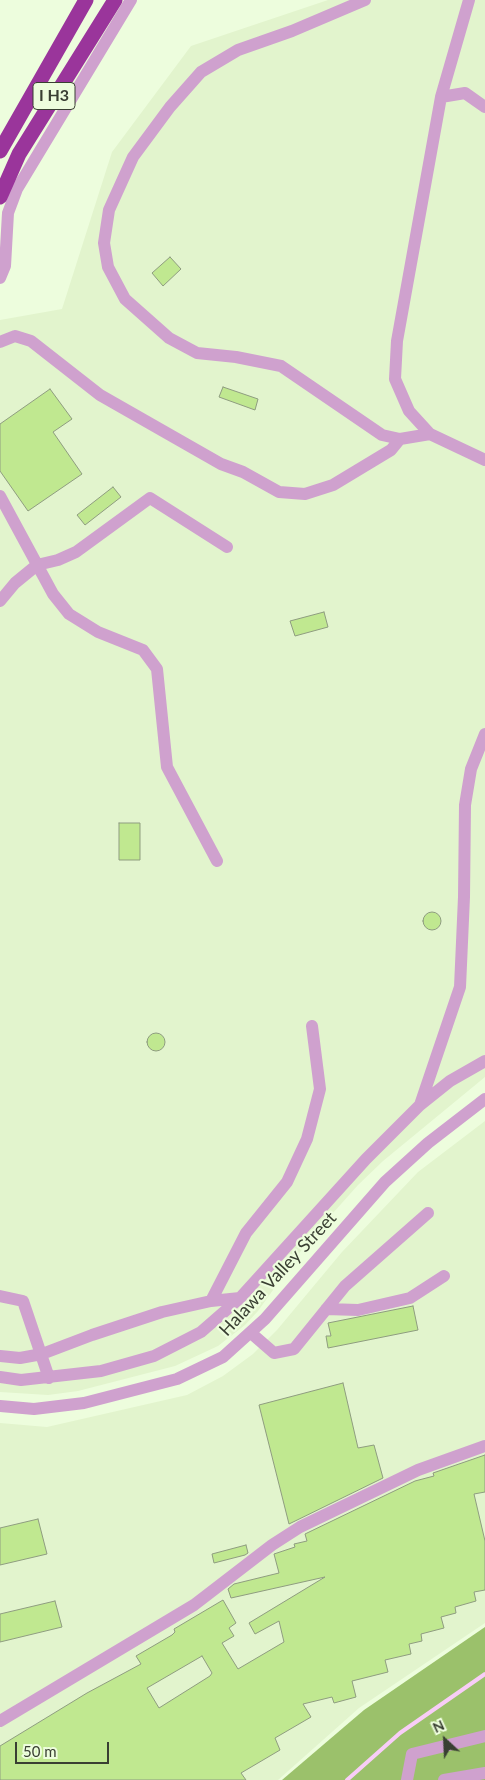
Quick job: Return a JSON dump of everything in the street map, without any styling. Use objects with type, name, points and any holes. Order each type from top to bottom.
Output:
[{"type":"highway","name":"I H3","points":[[0,152],[86,0]]},
{"type":"highway","name":"I H3","points":[[0,196],[19,154],[115,0]]},
{"type":"street","points":[[0,278],[5,266],[8,213],[17,189],[130,0]]},
{"type":"street","points":[[364,0],[238,50],[201,72],[170,107],[133,157],[109,210],[104,243],[108,267],[125,299],[169,338],[196,353],[236,357],[281,366],[382,435],[400,439],[430,434]]},
{"type":"street","points":[[469,0],[441,97],[397,341],[395,378],[409,411],[430,434],[485,460]]},
{"type":"street","points":[[441,97],[465,93],[485,107]]},
{"type":"street","points":[[0,342],[15,336],[32,341],[100,395],[221,464],[244,472],[279,492],[305,494],[333,485],[391,450],[400,439]]},
{"type":"street","points":[[0,496],[53,594],[69,614],[98,632],[143,650],[157,669],[167,767],[217,861]]},
{"type":"street","points":[[0,601],[15,583],[37,565],[58,560],[76,552],[150,498],[227,548]]},
{"type":"street","points":[[420,1105],[460,987],[464,897],[465,805],[471,769],[485,734]]},
{"type":"street","points":[[211,1301],[246,1233],[287,1182],[307,1139],[320,1089],[312,1026]]},
{"type":"street","points":[[0,1377],[21,1380],[101,1371],[154,1356],[201,1332],[240,1298],[366,1159],[420,1105],[450,1081],[485,1061]]},
{"type":"street","name":"Halawa Valley Street","points":[[0,1406],[34,1409],[55,1408],[177,1379],[223,1357],[252,1332],[385,1182],[428,1143],[485,1099]]},
{"type":"street","points":[[252,1332],[274,1353],[294,1349],[345,1286],[428,1213]]},
{"type":"street","points":[[326,1309],[358,1310],[410,1298],[444,1276]]},
{"type":"street","points":[[0,1296],[23,1301],[49,1378]]},
{"type":"street","points":[[0,1356],[20,1358],[42,1354],[153,1315],[211,1301],[240,1298]]},
{"type":"street","points":[[0,1721],[194,1605],[272,1545],[300,1527],[418,1470],[485,1446]]},
{"type":"street","points":[[407,1780],[412,1754],[485,1736]]},
{"type":"street","points":[[444,1780],[485,1773]]},
{"type":"shaded area","points":[[328,0],[485,0],[485,1077],[383,1161],[358,1185],[308,1241],[258,1311],[245,1325],[218,1346],[175,1366],[78,1391],[48,1395],[0,1392],[0,320],[62,309],[112,152],[191,46]]},
{"type":"shaded area","points":[[485,1121],[485,1623],[359,1708],[278,1780],[0,1780],[0,1423],[47,1427],[187,1395],[223,1376],[253,1354],[277,1330],[342,1252],[418,1172]]},
{"type":"green space","points":[[485,1627],[485,1780],[282,1780],[364,1710]]},
{"type":"building","points":[[170,257],[181,269],[163,286],[152,273]]},
{"type":"building","points":[[223,387],[258,399],[255,410],[219,397]]},
{"type":"building","points":[[50,389],[72,419],[53,432],[82,474],[28,511],[0,471],[0,424]]},
{"type":"building","points":[[113,487],[121,497],[85,525],[77,515]]},
{"type":"building","points":[[324,612],[328,627],[295,636],[290,621]]},
{"type":"building","points":[[119,823],[140,823],[140,860],[119,860]]},
{"type":"building","points":[[432,912],[438,915],[441,921],[438,927],[432,930],[426,927],[423,921],[426,915]]},
{"type":"building","points":[[152,1033],[160,1033],[165,1038],[163,1049],[152,1051],[147,1046],[147,1038]]},
{"type":"building","points":[[413,1306],[418,1330],[328,1348],[326,1336],[331,1336],[328,1323]]},
{"type":"building","points":[[343,1383],[358,1448],[374,1445],[383,1478],[289,1524],[259,1405]]},
{"type":"building","points":[[485,1455],[485,1492],[474,1494],[485,1541],[485,1590],[474,1592],[476,1601],[455,1607],[456,1613],[441,1617],[444,1628],[421,1634],[422,1641],[409,1644],[411,1654],[385,1660],[388,1672],[352,1681],[356,1697],[334,1703],[332,1697],[303,1704],[311,1717],[275,1738],[280,1750],[241,1773],[246,1780],[0,1780],[0,1746],[87,1693],[141,1664],[136,1656],[172,1635],[175,1632],[174,1629],[223,1600],[236,1623],[229,1628],[234,1636],[222,1643],[238,1669],[284,1642],[279,1621],[255,1634],[249,1623],[325,1577],[231,1598],[228,1589],[234,1584],[279,1573],[274,1554],[295,1547],[294,1544],[307,1541],[305,1534],[415,1481],[434,1476],[433,1473]],"holes":[[[202,1656],[212,1673],[159,1708],[147,1688]]]},
{"type":"building","points":[[38,1519],[47,1554],[0,1565],[0,1528]]},
{"type":"building","points":[[246,1545],[248,1553],[245,1555],[214,1563],[212,1554]]},
{"type":"building","points":[[55,1601],[62,1627],[0,1642],[0,1614]]},
{"type":"waterway","points":[[347,1780],[400,1733],[485,1674]]}]
